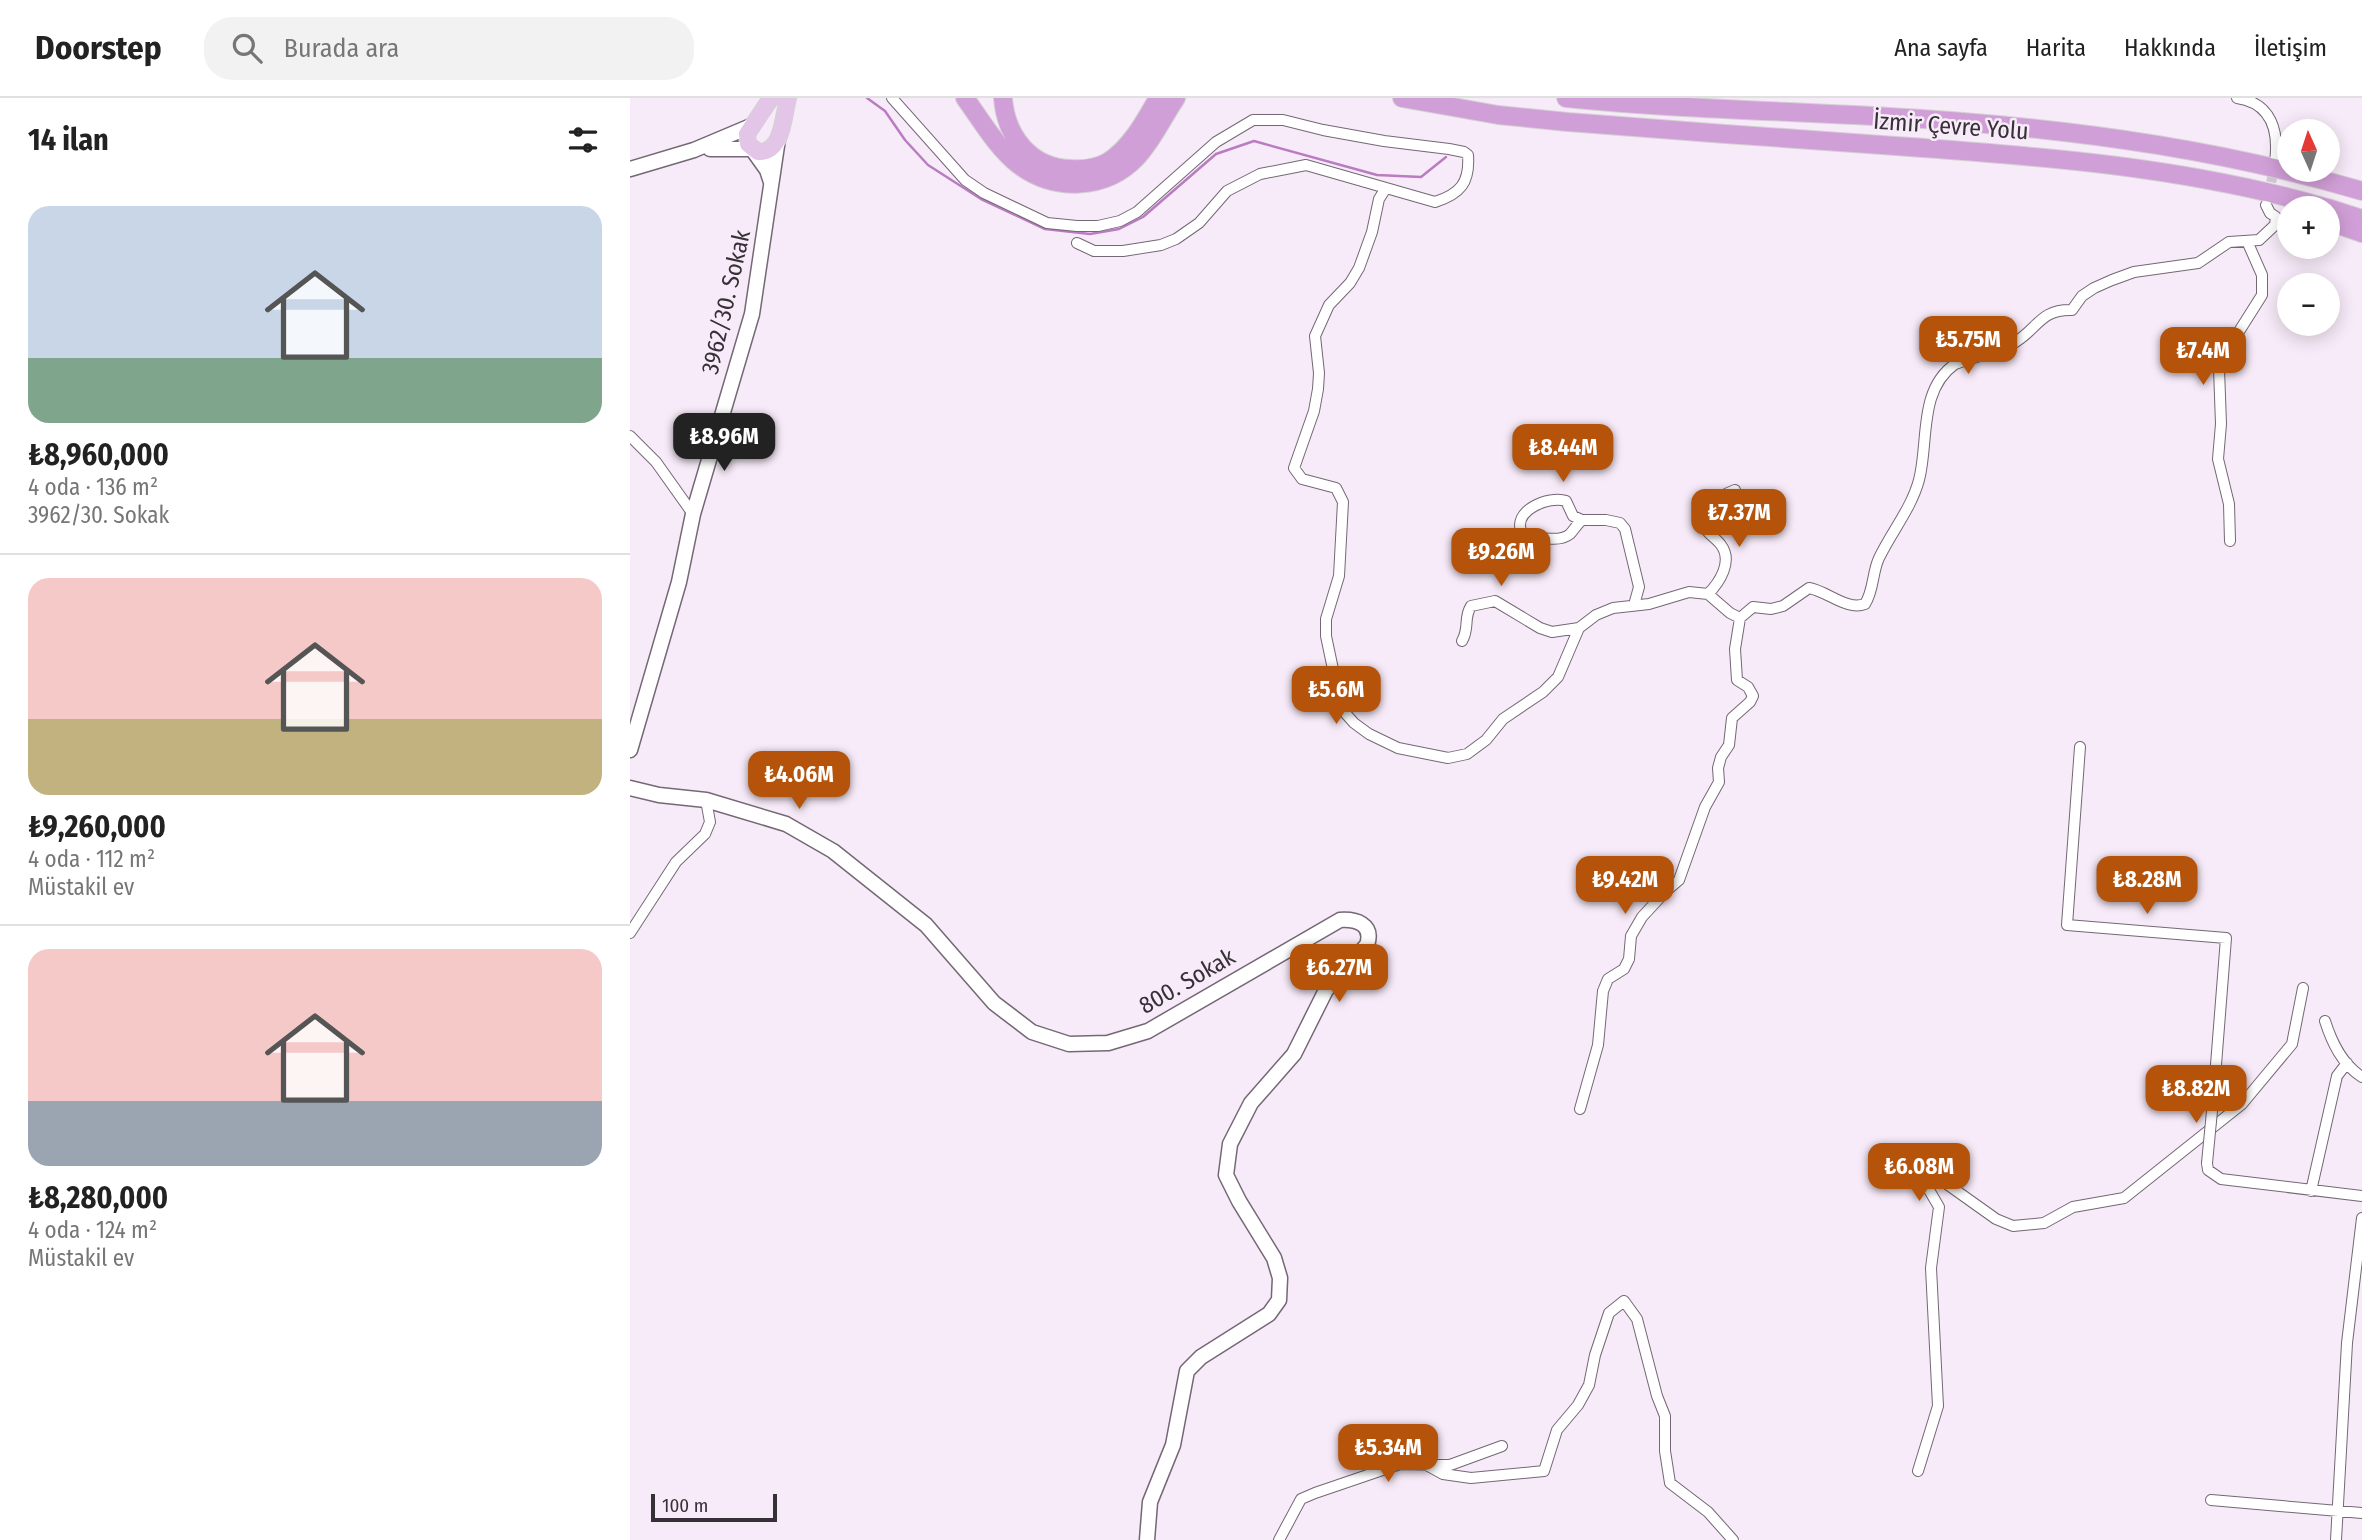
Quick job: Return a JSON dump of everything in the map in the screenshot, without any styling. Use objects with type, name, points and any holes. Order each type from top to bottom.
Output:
[{"type":"highway","points":[[965,98],[1019,165],[1052,182],[1076,184],[1109,177],[1136,158],[1176,98]]},
{"type":"highway","points":[[1003,98],[1010,129],[1024,151],[1050,166],[1083,170],[1106,163],[1125,148],[1158,98]]},
{"type":"highway","name":"İzmir Çevre Yolu","points":[[1402,98],[1568,122],[2097,162],[2283,196]]},
{"type":"highway","name":"İzmir Çevre Yolu","points":[[1566,98],[1634,105],[1950,121],[2134,141],[2276,167],[2362,191]]},
{"type":"highway","points":[[1660,98],[1778,112]]},
{"type":"highway","points":[[2190,178],[2277,204]]},
{"type":"highway","name":"İzmir Çevre Yolu","points":[[2340,212],[2362,219]]},
{"type":"highway","points":[[2340,225],[2362,233]]},
{"type":"main road","points":[[771,98],[751,126],[747,139],[767,170],[773,187]]},
{"type":"main road","points":[[694,150],[725,147],[766,152],[773,149],[788,98]]},
{"type":"main road","points":[[630,169],[694,150],[762,121],[770,123],[777,130],[778,139]]},
{"type":"main road","name":"3962/30. Sokak","points":[[630,750],[679,582],[693,514],[752,314],[773,187],[778,139]]},
{"type":"main road","points":[[630,789],[706,800]]},
{"type":"main road","name":"800. Sokak","points":[[706,800],[786,824],[833,851],[926,925],[994,1003],[1031,1032],[1069,1044],[1108,1043],[1148,1031],[1340,920],[1352,919],[1361,922],[1370,936],[1361,954],[1326,990],[1294,1054],[1251,1103],[1230,1144],[1226,1175],[1274,1258],[1280,1278],[1279,1300],[1269,1314],[1201,1357],[1187,1371],[1173,1445],[1150,1502],[1147,1540]]},
{"type":"street","points":[[892,98],[965,180],[984,194],[1047,223],[1098,226],[1120,221],[1137,212],[1216,142],[1253,120],[1283,120],[1360,137],[1449,149],[1468,155],[1469,169],[1465,185],[1449,198],[1435,202],[1306,165],[1260,174],[1227,191],[1199,223],[1176,239],[1161,245],[1123,251],[1094,251],[1077,243]]},
{"type":"street","points":[[2237,98],[2258,106],[2269,117],[2277,140],[2275,162]]},
{"type":"street","points":[[1386,188],[1379,199],[1372,232],[1359,268],[1350,283],[1329,305],[1315,336],[1318,389],[1314,411],[1294,468],[1302,480],[1336,488],[1343,502],[1339,576],[1326,619],[1326,636],[1342,707],[1354,723],[1368,734],[1398,748],[1447,758],[1467,754],[1486,740],[1503,719],[1543,692],[1558,677],[1569,646],[1579,628],[1596,615],[1613,608],[1649,604],[1689,592],[1708,594],[1740,618]]},
{"type":"street","points":[[1580,1109],[1580,1100],[1598,1045],[1602,991],[1608,979],[1624,969],[1629,959],[1631,936],[1642,917],[1679,880],[1701,818],[1719,782],[1718,768],[1729,745],[1732,718],[1753,696],[1748,687],[1737,680],[1735,649],[1740,618],[1753,607],[1771,609],[1783,606],[1809,588],[1821,590],[1852,606],[1865,604],[1874,584],[1878,560],[1898,527],[1919,479],[1926,421],[1934,392],[1955,364],[2010,345],[2032,330],[2048,313],[2071,310],[2082,296],[2094,288],[2134,272],[2198,263],[2229,242],[2259,240],[2275,225],[2276,217],[2266,205]]},
{"type":"street","points":[[2230,541],[2229,504],[2218,459],[2221,424],[2219,369],[2226,352],[2262,295],[2262,275],[2247,241]]},
{"type":"street","points":[[630,436],[656,462],[693,514]]},
{"type":"street","points":[[1708,594],[1718,584],[1726,558],[1722,546],[1706,529],[1703,520],[1708,506],[1735,491]]},
{"type":"street","points":[[1582,520],[1569,535],[1562,538],[1537,537],[1522,533],[1519,529],[1520,522],[1531,508],[1558,498],[1566,501],[1573,516],[1582,520],[1620,523],[1625,528],[1639,587],[1634,605]]},
{"type":"street","points":[[1462,641],[1468,631],[1466,614],[1471,606],[1487,601],[1495,601],[1540,628],[1552,632],[1579,628]]},
{"type":"street","points":[[2080,747],[2067,925],[2226,938],[2207,1170],[2221,1179],[2362,1195]]},
{"type":"street","points":[[630,933],[676,862],[705,834],[710,822],[706,800]]},
{"type":"street","points":[[1918,1471],[1938,1406],[1931,1268],[1939,1207],[1925,1183],[1927,1174],[1937,1177],[1996,1219],[2013,1226],[2045,1223],[2073,1207],[2124,1198],[2242,1104],[2292,1044],[2303,988]]},
{"type":"street","points":[[2325,1021],[2337,1050],[2362,1077]]},
{"type":"street","points":[[2311,1191],[2337,1076],[2347,1063]]},
{"type":"street","points":[[2336,1540],[2347,1343],[2362,1218]]},
{"type":"street","points":[[1423,1463],[1443,1474],[1471,1478],[1544,1471],[1557,1430],[1578,1405],[1589,1385],[1595,1355],[1609,1313],[1624,1301],[1637,1320],[1665,1416],[1665,1451],[1671,1483],[1708,1512],[1733,1540]]},
{"type":"street","points":[[1279,1540],[1301,1499],[1399,1464],[1450,1465],[1502,1446]]},
{"type":"street","points":[[2211,1500],[2362,1513]]},
{"type":"waterway","points":[[867,98],[885,111],[905,140],[928,165],[981,199],[1045,229],[1090,234],[1119,229],[1143,217],[1216,154],[1254,141],[1377,175],[1421,177],[1446,157]]},
{"type":"tunnel","points":[[2268,197],[2275,164]]}]
